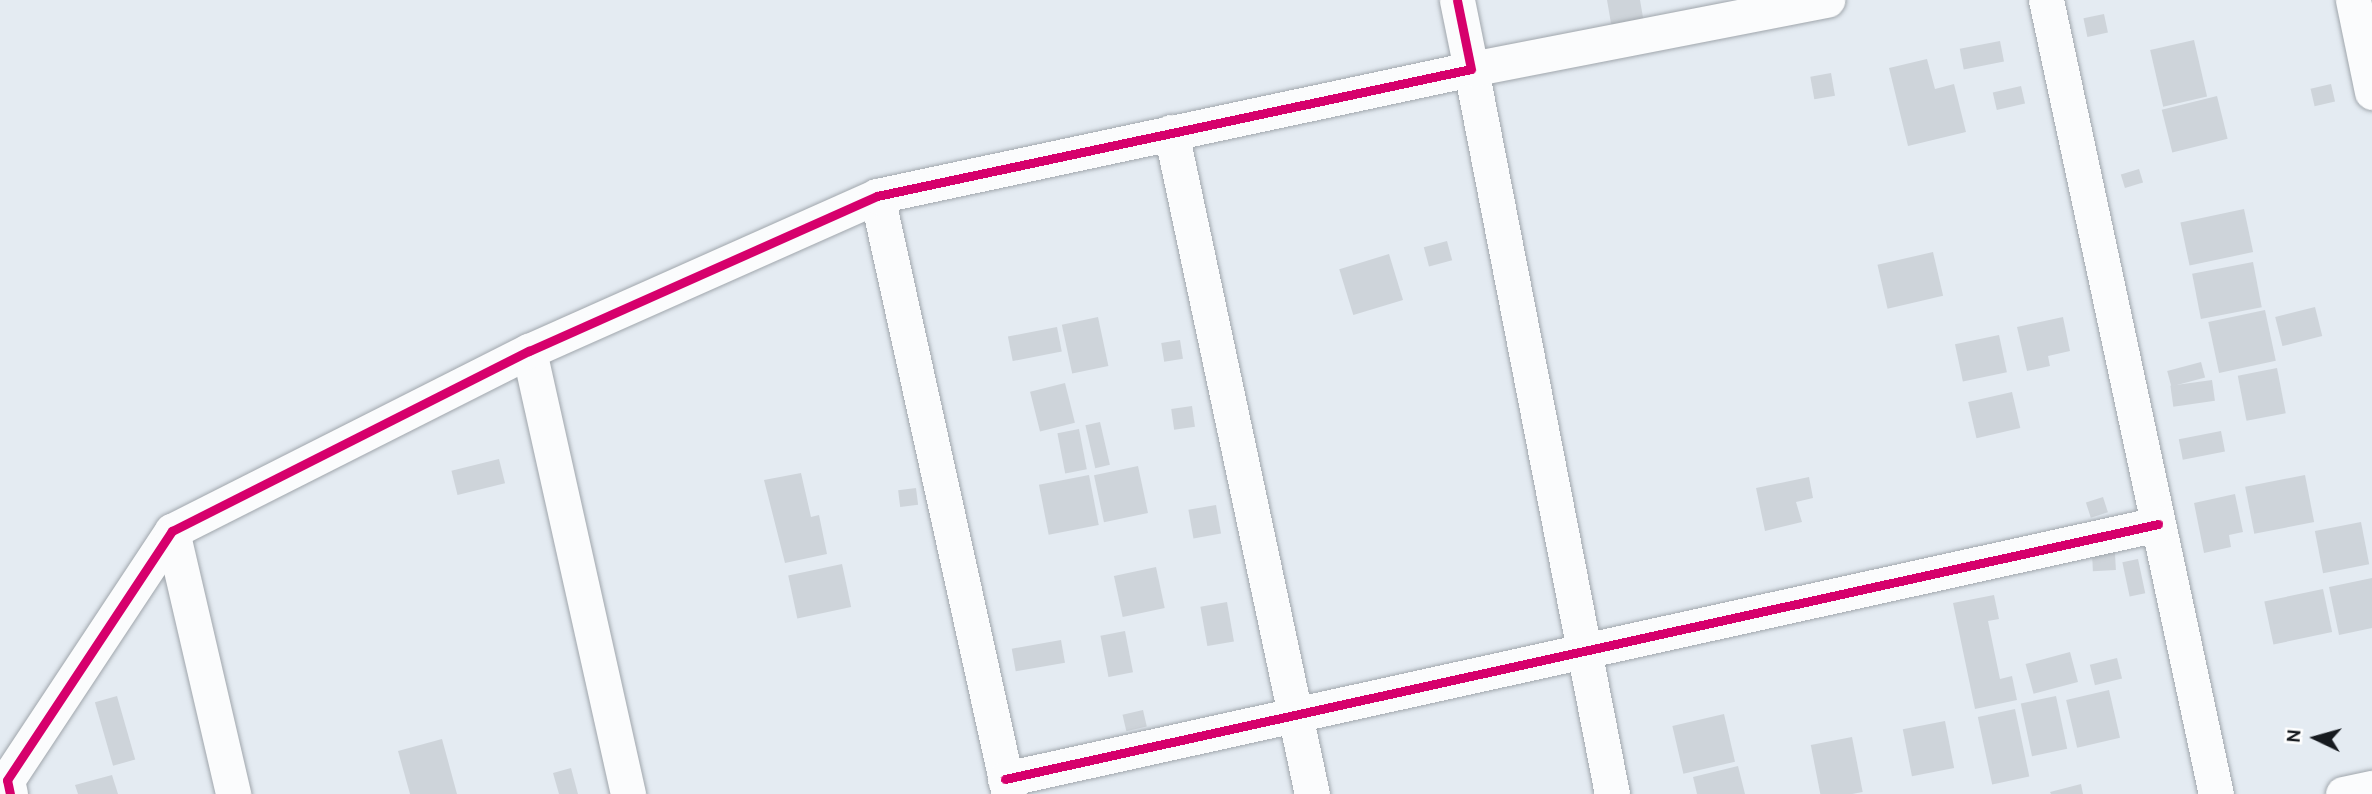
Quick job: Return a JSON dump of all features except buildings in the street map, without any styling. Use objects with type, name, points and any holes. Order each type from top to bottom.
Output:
[{"type":"street","points":[[1457,0],[1612,794]]},
{"type":"street","points":[[10,794],[8,780],[172,531],[529,351],[877,196],[1471,69],[1828,0]]},
{"type":"street","points":[[2046,0],[2216,794]]},
{"type":"street","points":[[2353,0],[2372,92]]},
{"type":"street","points":[[1171,132],[1312,794]]},
{"type":"street","points":[[877,196],[1007,786],[1584,649],[2158,524]]},
{"type":"street","points":[[529,351],[628,794]]},
{"type":"street","points":[[172,531],[233,794]]},
{"type":"street","points":[[2343,794],[2372,788]]},
{"type":"cycle path","points":[[10,794],[7,780],[172,531],[529,351],[877,196],[1471,69],[1457,0]]},
{"type":"cycle path","points":[[1005,779],[2158,524]]}]
